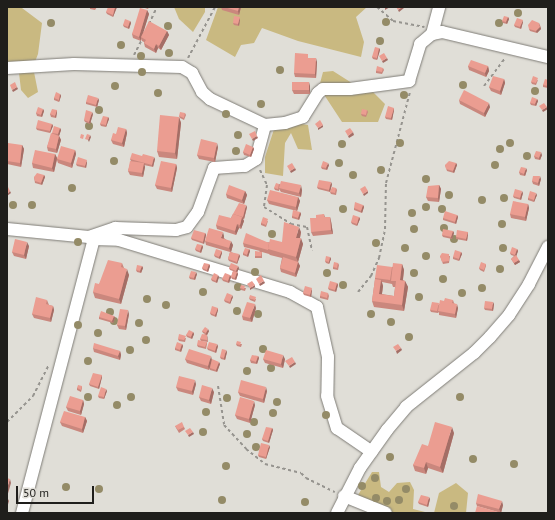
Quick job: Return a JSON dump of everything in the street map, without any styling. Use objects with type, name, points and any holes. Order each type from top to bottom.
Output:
[{"type":"street","points":[[7,68],[74,64],[182,67],[192,73],[202,92],[210,99],[265,125],[296,121],[303,117],[318,93],[323,89],[350,89],[409,81],[420,44],[432,32],[440,7]]},
{"type":"street","points":[[432,32],[442,32],[548,57]]},
{"type":"street","points":[[7,229],[89,237],[115,228],[183,228],[191,225],[198,212],[214,168],[245,166],[256,160],[265,125]]},
{"type":"street","points":[[22,513],[94,239],[119,240],[290,292],[317,307],[328,357],[327,396],[337,428],[372,452]]},
{"type":"street","points":[[337,513],[344,496],[372,452],[406,407],[474,353],[510,315],[529,284],[548,247]]},
{"type":"street","points":[[344,496],[386,513]]},
{"type":"path","points":[[148,25],[157,7]]},
{"type":"path","points":[[182,67],[215,7]]},
{"type":"path","points":[[377,7],[393,21],[432,32]]},
{"type":"path","points":[[128,66],[143,37]]},
{"type":"path","points":[[484,86],[512,49]]},
{"type":"path","points":[[358,292],[371,276],[379,258],[385,229],[386,182],[410,93],[409,81]]},
{"type":"path","points":[[256,160],[267,186],[264,206],[290,224],[307,227],[312,250]]},
{"type":"path","points":[[218,386],[224,425],[246,449],[265,464],[301,473],[306,478],[344,496]]},
{"type":"shaded area","points":[[7,7],[22,8],[42,23],[38,54],[33,67],[38,92],[28,98],[21,90],[19,73],[7,72]]},
{"type":"shaded area","points":[[174,7],[205,7],[205,12],[193,32],[179,19]]},
{"type":"shaded area","points":[[218,7],[367,7],[356,17],[364,42],[361,57],[298,41],[262,28],[254,43],[241,45],[235,57],[206,40]]},
{"type":"shaded area","points":[[333,71],[355,85],[373,92],[385,104],[378,122],[342,122],[319,87],[323,72]]},
{"type":"shaded area","points":[[277,120],[308,125],[312,150],[298,149],[291,133],[285,143],[283,176],[265,173],[265,157]]},
{"type":"shaded area","points":[[372,472],[379,472],[381,487],[389,492],[397,483],[410,482],[414,490],[413,509],[429,513],[374,513],[358,495]]},
{"type":"shaded area","points":[[456,483],[468,493],[466,513],[434,513],[439,493]]},
{"type":"building","points":[[108,7],[115,7],[113,15],[106,12]]},
{"type":"building","points":[[224,7],[239,7],[238,11]]},
{"type":"building","points":[[140,8],[147,10],[139,37],[132,34]]},
{"type":"building","points":[[234,16],[240,17],[238,24],[233,23]]},
{"type":"building","points":[[504,16],[508,17],[506,22],[502,21]]},
{"type":"building","points":[[517,18],[523,20],[520,27],[514,25]]},
{"type":"building","points":[[125,19],[130,21],[128,27],[123,25]]},
{"type":"building","points":[[532,20],[539,23],[540,27],[536,31],[529,29],[528,25]]},
{"type":"building","points":[[149,21],[167,31],[159,46],[156,44],[154,49],[144,43],[146,40],[141,37]]},
{"type":"building","points":[[375,47],[379,48],[377,58],[372,57]]},
{"type":"building","points":[[295,53],[308,54],[308,58],[316,58],[315,74],[294,73]]},
{"type":"building","points":[[384,53],[387,58],[382,61],[379,56]]},
{"type":"building","points":[[471,60],[488,66],[485,73],[468,66]]},
{"type":"building","points":[[377,66],[383,68],[382,72],[376,71]]},
{"type":"building","points":[[493,76],[504,79],[500,91],[489,87]]},
{"type":"building","points":[[533,76],[538,78],[536,83],[531,82]]},
{"type":"building","points":[[545,79],[548,80],[548,86],[543,85]]},
{"type":"building","points":[[15,82],[17,87],[12,90],[10,85]]},
{"type":"building","points":[[292,82],[309,82],[309,90],[292,90]]},
{"type":"building","points":[[464,90],[489,103],[484,113],[459,100]]},
{"type":"building","points":[[56,92],[60,94],[59,100],[54,98]]},
{"type":"building","points":[[88,95],[98,98],[96,105],[86,102]]},
{"type":"building","points":[[532,97],[537,99],[535,104],[530,103]]},
{"type":"building","points":[[544,103],[547,107],[542,110],[539,106]]},
{"type":"building","points":[[388,106],[394,108],[391,118],[385,117]]},
{"type":"building","points":[[38,107],[43,109],[41,115],[36,113]]},
{"type":"building","points":[[52,109],[57,110],[55,116],[50,114]]},
{"type":"building","points":[[362,109],[367,110],[366,115],[361,114]]},
{"type":"building","points":[[86,110],[92,112],[89,122],[84,120]]},
{"type":"building","points":[[180,112],[185,113],[184,118],[179,116]]},
{"type":"building","points":[[160,115],[179,117],[175,153],[157,151]]},
{"type":"building","points":[[103,116],[108,117],[106,125],[100,124]]},
{"type":"building","points":[[38,120],[52,124],[50,131],[36,128]]},
{"type":"building","points":[[320,120],[323,125],[318,128],[315,124]]},
{"type":"building","points":[[54,126],[60,128],[58,134],[52,133]]},
{"type":"building","points":[[118,127],[126,129],[122,143],[111,140],[113,133],[116,134]]},
{"type":"building","points":[[350,128],[353,132],[348,136],[345,131]]},
{"type":"building","points":[[255,131],[257,136],[252,139],[249,134]]},
{"type":"building","points":[[51,133],[59,136],[56,149],[47,147]]},
{"type":"building","points":[[81,134],[84,135],[83,139],[80,138]]},
{"type":"building","points":[[87,134],[90,135],[88,140],[85,139]]},
{"type":"building","points":[[201,139],[217,143],[214,158],[197,155]]},
{"type":"building","points":[[8,143],[22,145],[20,163],[7,161]]},
{"type":"building","points":[[246,144],[253,147],[250,155],[243,152]]},
{"type":"building","points":[[61,146],[75,150],[71,163],[57,159]]},
{"type":"building","points":[[35,150],[55,154],[52,168],[32,163]]},
{"type":"building","points":[[536,151],[541,152],[539,158],[534,156]]},
{"type":"building","points":[[132,153],[154,157],[152,165],[130,159]]},
{"type":"building","points":[[78,157],[87,160],[85,166],[76,164]]},
{"type":"building","points":[[130,161],[144,163],[142,173],[128,171]]},
{"type":"building","points":[[161,161],[176,164],[171,188],[155,185]]},
{"type":"building","points":[[323,161],[328,163],[326,168],[321,167]]},
{"type":"building","points":[[449,161],[456,163],[453,171],[446,169],[445,165]]},
{"type":"building","points":[[292,163],[295,168],[290,171],[287,166]]},
{"type":"building","points":[[521,167],[526,168],[524,174],[519,172]]},
{"type":"building","points":[[37,173],[44,175],[41,183],[35,181],[34,177]]},
{"type":"building","points":[[533,176],[540,176],[538,183],[532,181]]},
{"type":"building","points":[[319,180],[331,182],[329,190],[317,187]]},
{"type":"building","points":[[281,181],[301,185],[299,193],[279,188]]},
{"type":"building","points":[[276,183],[279,184],[278,189],[274,188]]},
{"type":"building","points":[[229,185],[245,191],[242,200],[226,194]]},
{"type":"building","points":[[439,185],[438,198],[426,197],[428,186]]},
{"type":"building","points":[[365,186],[368,191],[363,194],[360,189]]},
{"type":"building","points":[[7,187],[10,191],[7,194]]},
{"type":"building","points":[[332,187],[336,188],[335,193],[330,192]]},
{"type":"building","points":[[515,189],[522,191],[520,198],[513,196]]},
{"type":"building","points":[[270,190],[298,197],[296,207],[267,200]]},
{"type":"building","points":[[530,191],[536,193],[534,200],[528,198]]},
{"type":"building","points":[[513,201],[528,204],[525,217],[510,214]]},
{"type":"building","points":[[355,202],[363,205],[361,211],[354,208]]},
{"type":"building","points":[[239,203],[246,205],[243,217],[233,214]]},
{"type":"building","points":[[293,210],[300,212],[298,218],[292,216]]},
{"type":"building","points":[[445,211],[457,215],[455,222],[443,218]]},
{"type":"building","points":[[233,214],[242,217],[240,225],[237,224],[235,231],[216,225],[219,215],[231,218]]},
{"type":"building","points":[[324,214],[324,217],[330,217],[331,230],[311,232],[310,218],[316,218],[316,215]]},
{"type":"building","points":[[353,215],[359,217],[357,224],[351,222]]},
{"type":"building","points":[[263,217],[268,219],[266,225],[261,223]]},
{"type":"building","points":[[284,222],[299,227],[296,238],[301,238],[296,257],[268,249],[270,239],[282,242]]},
{"type":"building","points":[[209,228],[223,232],[221,238],[231,241],[229,248],[205,241]]},
{"type":"building","points":[[443,229],[453,231],[451,237],[442,235]]},
{"type":"building","points":[[194,230],[205,233],[203,242],[191,238]]},
{"type":"building","points":[[457,230],[468,232],[466,239],[456,237]]},
{"type":"building","points":[[246,233],[269,243],[268,250],[243,243]]},
{"type":"building","points":[[15,239],[27,242],[24,255],[12,252]]},
{"type":"building","points":[[197,244],[202,245],[200,251],[195,249]]},
{"type":"building","points":[[512,247],[517,249],[515,255],[510,253]]},
{"type":"building","points":[[245,248],[249,249],[247,255],[243,253]]},
{"type":"building","points":[[216,249],[222,251],[219,257],[214,255]]},
{"type":"building","points":[[455,250],[461,252],[459,259],[453,257]]},
{"type":"building","points":[[255,251],[262,252],[261,256],[255,256]]},
{"type":"building","points":[[230,252],[239,254],[237,262],[228,259]]},
{"type":"building","points":[[442,253],[449,254],[449,261],[442,262],[440,256]]},
{"type":"building","points":[[516,255],[519,260],[514,263],[511,259]]},
{"type":"building","points":[[326,256],[330,257],[329,262],[325,261]]},
{"type":"building","points":[[283,257],[298,262],[295,273],[280,268]]},
{"type":"building","points":[[108,260],[122,263],[121,267],[127,269],[119,299],[93,292],[95,283],[99,284]]},
{"type":"building","points":[[334,262],[338,263],[337,268],[333,267]]},
{"type":"building","points":[[481,262],[486,264],[484,270],[479,268]]},
{"type":"building","points":[[204,263],[209,264],[207,270],[202,268]]},
{"type":"building","points":[[231,263],[238,266],[236,271],[229,268]]},
{"type":"building","points":[[393,263],[402,264],[400,280],[405,281],[402,305],[372,301],[375,279],[381,280],[379,294],[394,296],[396,281],[391,281]]},
{"type":"building","points":[[137,265],[142,266],[140,271],[136,270]]},
{"type":"building","points":[[377,265],[392,267],[390,280],[375,278]]},
{"type":"building","points":[[191,271],[196,272],[194,278],[189,277]]},
{"type":"building","points":[[233,271],[237,272],[235,278],[231,277]]},
{"type":"building","points":[[214,273],[218,275],[216,281],[211,279]]},
{"type":"building","points":[[225,273],[230,275],[228,281],[222,279]]},
{"type":"building","points":[[261,275],[264,281],[259,284],[256,279]]},
{"type":"building","points":[[252,281],[255,285],[250,288],[247,284]]},
{"type":"building","points":[[330,281],[337,283],[335,290],[328,288]]},
{"type":"building","points":[[241,285],[245,286],[244,289],[240,288]]},
{"type":"building","points":[[305,286],[312,288],[310,295],[303,293]]},
{"type":"building","points":[[321,291],[328,293],[327,298],[320,296]]},
{"type":"building","points":[[227,293],[232,295],[230,302],[224,300]]},
{"type":"building","points":[[250,295],[256,297],[255,300],[249,298]]},
{"type":"building","points":[[36,297],[47,300],[46,304],[53,306],[50,318],[32,314]]},
{"type":"building","points":[[445,298],[453,300],[452,303],[457,304],[455,314],[438,311],[440,300],[444,301]]},
{"type":"building","points":[[485,301],[493,302],[492,309],[484,308]]},
{"type":"building","points":[[247,302],[255,304],[250,318],[242,316]]},
{"type":"building","points":[[432,302],[439,303],[437,311],[430,310]]},
{"type":"building","points":[[212,306],[218,308],[215,315],[210,313]]},
{"type":"building","points":[[120,309],[128,310],[125,326],[117,325]]},
{"type":"building","points":[[101,311],[114,316],[112,321],[99,317]]},
{"type":"building","points":[[205,327],[208,329],[206,333],[202,331]]},
{"type":"building","points":[[189,330],[193,332],[191,337],[186,335]]},
{"type":"building","points":[[179,334],[186,336],[184,340],[178,339]]},
{"type":"building","points":[[202,334],[207,335],[207,340],[200,339]]},
{"type":"building","points":[[198,340],[207,342],[205,347],[197,345]]},
{"type":"building","points":[[237,341],[241,342],[240,345],[236,344]]},
{"type":"building","points":[[177,342],[182,344],[180,350],[175,348]]},
{"type":"building","points":[[209,342],[217,344],[215,351],[207,348]]},
{"type":"building","points":[[94,343],[120,351],[118,356],[93,348]]},
{"type":"building","points":[[398,344],[401,348],[396,351],[393,347]]},
{"type":"building","points":[[189,349],[211,356],[208,366],[185,359]]},
{"type":"building","points":[[222,349],[226,350],[224,358],[220,357]]},
{"type":"building","points":[[266,350],[283,355],[281,364],[263,359]]},
{"type":"building","points":[[252,355],[258,356],[256,362],[250,360]]},
{"type":"building","points":[[292,357],[295,362],[289,366],[285,361]]},
{"type":"building","points":[[212,359],[219,362],[216,370],[210,368]]},
{"type":"building","points":[[93,373],[102,375],[98,387],[89,384]]},
{"type":"building","points":[[179,376],[195,380],[192,391],[176,387]]},
{"type":"building","points":[[241,380],[266,387],[263,399],[238,392]]},
{"type":"building","points":[[78,385],[82,386],[81,390],[77,388]]},
{"type":"building","points":[[202,385],[212,388],[209,400],[199,397]]},
{"type":"building","points":[[101,387],[106,389],[104,397],[98,396]]},
{"type":"building","points":[[70,396],[83,400],[80,411],[66,407]]},
{"type":"building","points":[[240,397],[254,401],[249,419],[235,415]]},
{"type":"building","points":[[64,411],[85,417],[82,429],[60,422]]},
{"type":"building","points":[[182,422],[184,427],[178,430],[175,426]]},
{"type":"building","points":[[435,422],[452,427],[440,467],[426,462],[424,468],[413,465],[422,444],[428,446]]},
{"type":"building","points":[[266,427],[272,428],[268,441],[262,439]]},
{"type":"building","points":[[190,428],[193,432],[188,435],[185,431]]},
{"type":"building","points":[[261,443],[269,445],[266,457],[258,455]]},
{"type":"building","points":[[7,478],[10,479],[7,488]]},
{"type":"building","points":[[478,494],[502,501],[499,509],[476,503]]},
{"type":"building","points":[[421,495],[429,497],[427,505],[418,502]]},
{"type":"building","points":[[477,506],[502,513],[475,513]]}]
